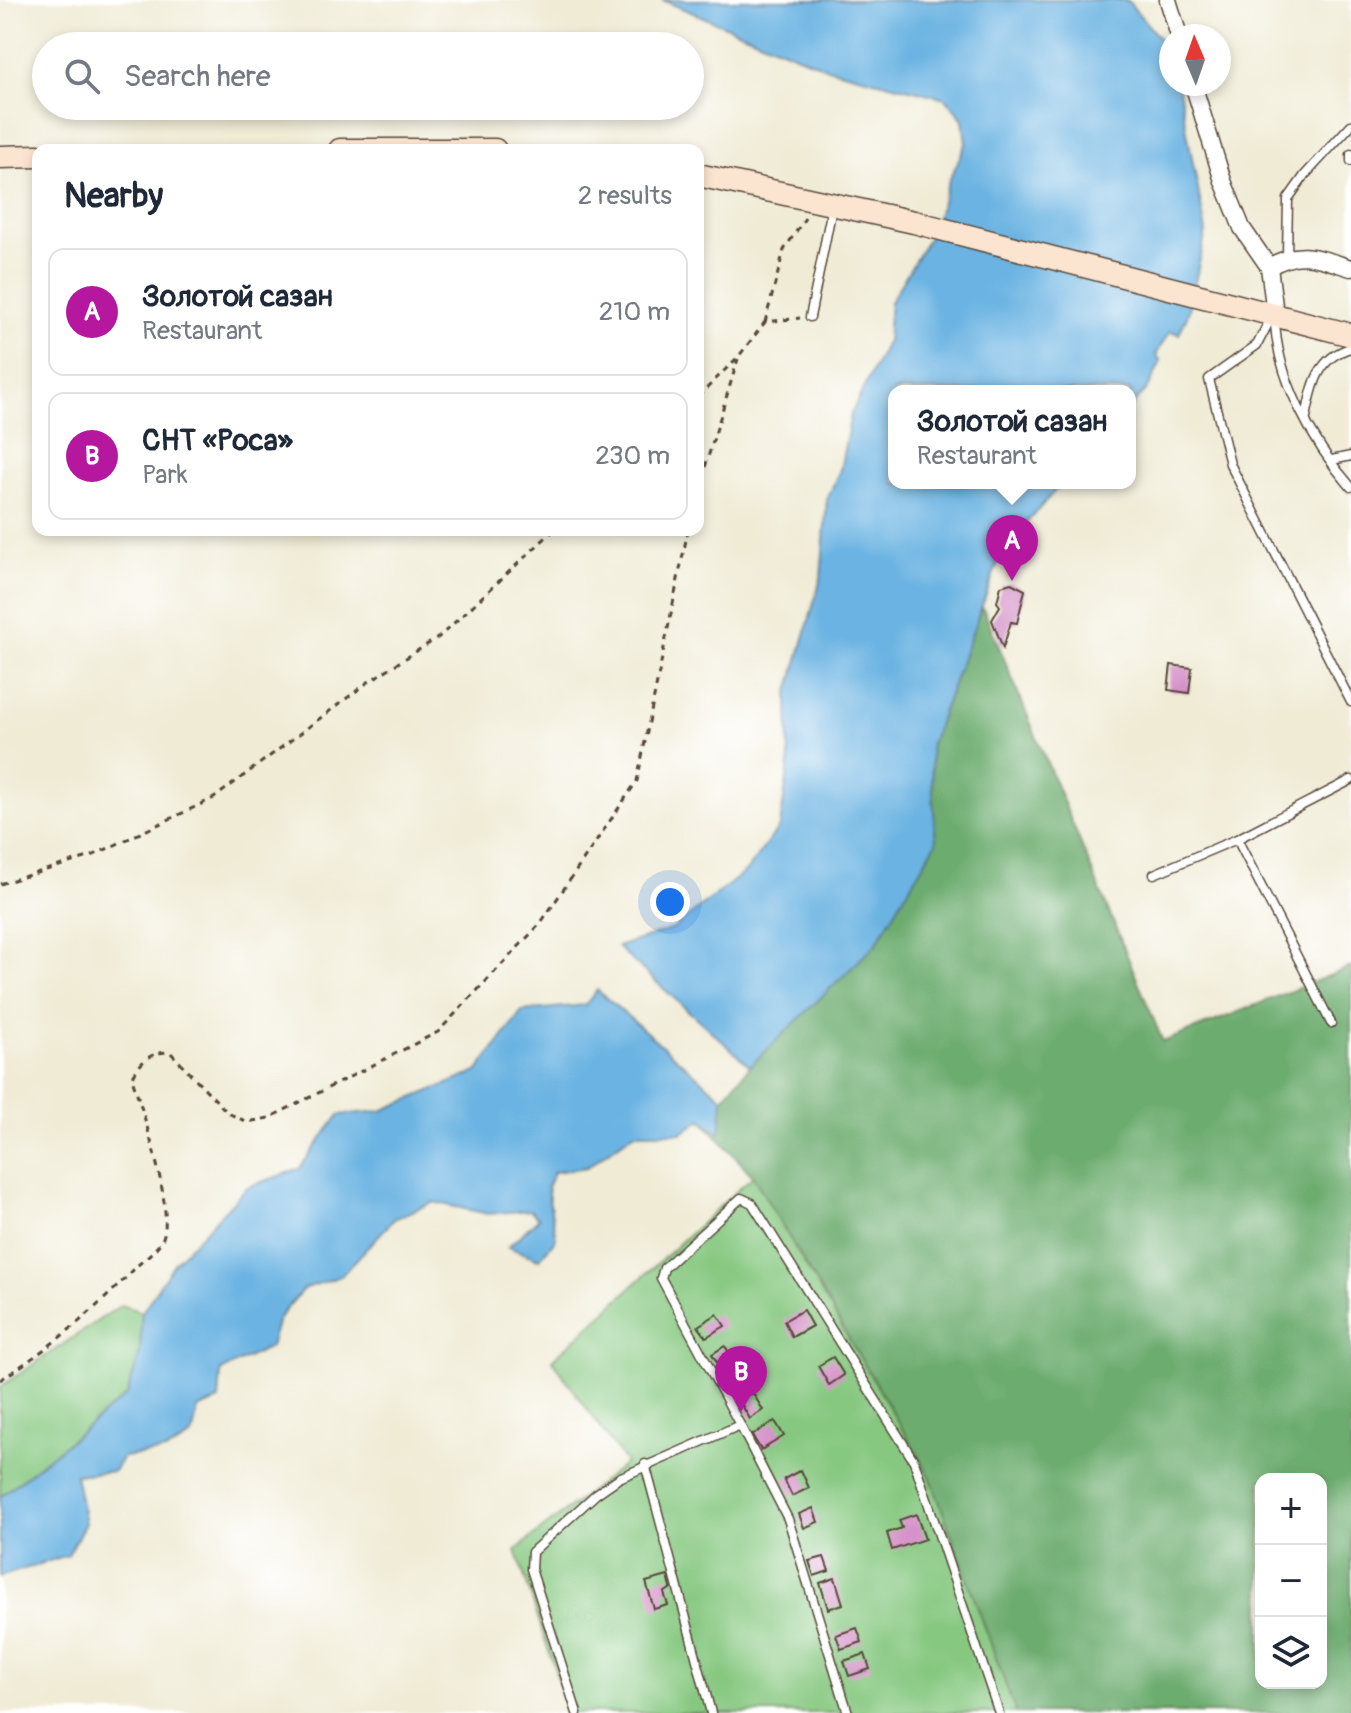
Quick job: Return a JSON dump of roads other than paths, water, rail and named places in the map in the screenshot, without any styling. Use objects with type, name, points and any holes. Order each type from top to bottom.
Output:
[{"type":"main road","points":[[0,157],[32,156]]},
{"type":"main road","points":[[704,176],[914,222],[1351,335]]},
{"type":"street","points":[[1168,0],[1175,24]]},
{"type":"street","points":[[1197,96],[1223,181],[1242,228],[1269,267],[1275,313]]},
{"type":"street","points":[[1269,267],[1287,256],[1306,255],[1351,268]]},
{"type":"lane","points":[[1287,256],[1288,199],[1305,175],[1351,125]]},
{"type":"lane","points":[[1351,154],[1351,161]]},
{"type":"lane","points":[[810,317],[822,200]]},
{"type":"lane","points":[[1275,313],[1275,342],[1306,419],[1349,483]]},
{"type":"lane","points":[[1275,313],[1257,345],[1209,379],[1230,464],[1351,702]]},
{"type":"lane","points":[[1306,419],[1314,378],[1336,352],[1351,348]]},
{"type":"lane","points":[[1332,460],[1351,456]]},
{"type":"lane","points":[[1154,874],[1237,839],[1351,780]]},
{"type":"lane","points":[[1237,839],[1331,1023]]},
{"type":"lane","points":[[848,1713],[788,1519],[661,1278],[664,1268],[741,1198],[752,1203],[914,1461],[999,1713]]},
{"type":"lane","points":[[577,1713],[531,1569],[532,1552],[596,1494],[645,1464],[740,1425]]},
{"type":"lane","points":[[645,1464],[711,1713]]},
{"type":"water","points":[[662,0],[1127,0],[1159,38],[1159,96],[1180,96],[1206,232],[1188,314],[1179,334],[1170,331],[1156,355],[1161,361],[1150,385],[1136,401],[1136,385],[888,385],[888,489],[1057,489],[1003,549],[930,746],[936,843],[875,945],[750,1066],[617,947],[673,929],[746,871],[780,826],[789,765],[788,695],[821,578],[827,499],[840,470],[851,414],[887,341],[890,302],[932,232],[948,183],[966,144],[963,119],[945,98],[827,68]]},
{"type":"water","points":[[597,990],[723,1098],[720,1134],[701,1119],[682,1133],[634,1133],[587,1167],[554,1172],[547,1187],[556,1239],[539,1259],[508,1247],[539,1218],[530,1210],[488,1214],[433,1202],[394,1219],[341,1276],[303,1289],[278,1319],[270,1347],[221,1371],[219,1400],[198,1409],[192,1436],[166,1451],[123,1457],[114,1471],[75,1475],[85,1523],[68,1555],[0,1577],[0,1497],[127,1395],[140,1353],[142,1312],[175,1262],[247,1187],[299,1169],[339,1115],[381,1111],[477,1072],[522,1011],[585,1005]]},
{"type":"place","name":"Золотой сазан","points":[[1012,581]]},
{"type":"place","name":"СНТ «Роса»","points":[[741,1412]]}]
